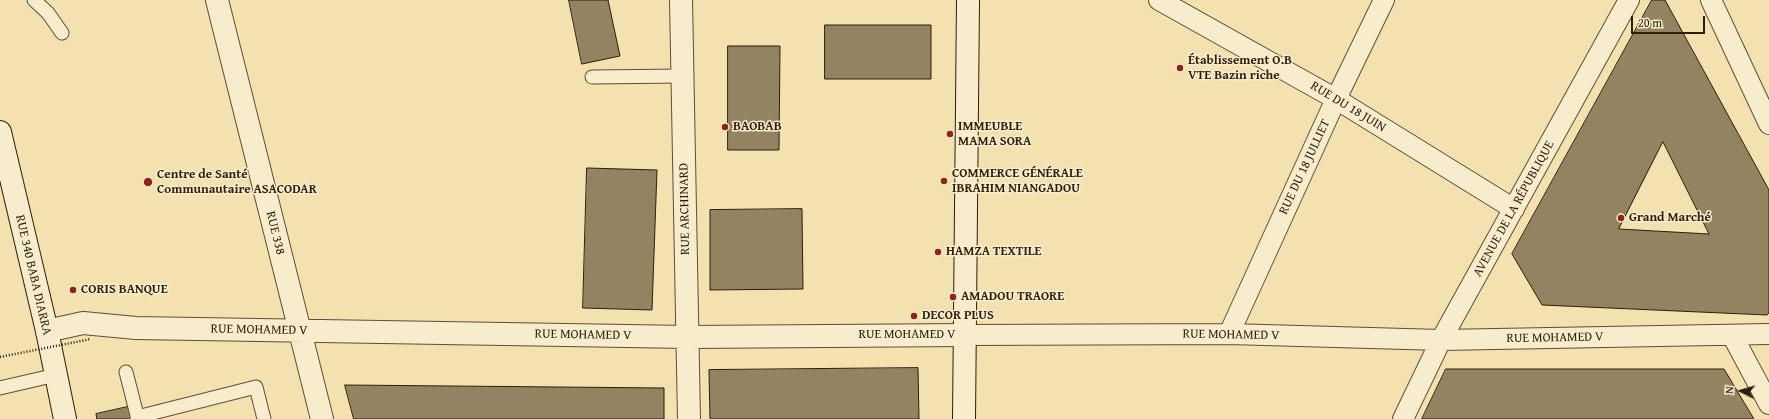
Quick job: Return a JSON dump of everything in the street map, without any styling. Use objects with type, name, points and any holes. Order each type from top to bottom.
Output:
[{"type":"street","name":"RUE 338","points":[[218,0],[322,419]]},
{"type":"street","name":"RUE ARCHINARD","points":[[681,0],[688,337],[688,419]]},
{"type":"street","points":[[964,419],[968,0]]},
{"type":"street","name":"RUE DU 18 JUIN","points":[[1159,0],[1336,99],[1514,208]]},
{"type":"street","name":"RUE DU 18 JULLIET","points":[[1228,334],[1336,99],[1384,0]]},
{"type":"street","name":"AVENUE DE LA RÉPUBLIQUE","points":[[1403,419],[1442,340],[1629,0]]},
{"type":"street","points":[[1711,0],[1769,124]]},
{"type":"street","name":"RUE 340 BABA DIARRA","points":[[0,132],[47,331],[65,419]]},
{"type":"street","name":"RUE MOHAMED V","points":[[47,331],[83,323],[136,328],[688,337],[1228,334],[1442,340],[1769,334]]},
{"type":"street","points":[[1732,335],[1769,404]]},
{"type":"lane","points":[[34,0],[48,13],[62,32]]},
{"type":"lane","points":[[592,77],[683,76]]},
{"type":"lane","points":[[126,372],[137,418],[256,387],[264,419]]},
{"type":"lane","points":[[0,388],[56,375]]},
{"type":"path","points":[[0,357],[92,339]]},
{"type":"building","points":[[569,0],[608,0],[620,56],[582,64]]},
{"type":"building","points":[[1652,0],[1665,0],[1769,190],[1769,313],[1767,315],[1542,305],[1512,254]],"holes":[[[1663,142],[1709,234],[1619,229]]]},
{"type":"building","points":[[825,25],[931,25],[931,79],[825,79]]},
{"type":"building","points":[[728,46],[780,46],[779,150],[728,150]]},
{"type":"building","points":[[587,168],[657,170],[652,310],[583,308]]},
{"type":"building","points":[[802,209],[803,289],[710,290],[710,210]]},
{"type":"building","points":[[918,368],[919,419],[710,419],[709,370]]},
{"type":"building","points":[[1446,369],[1724,369],[1754,419],[1422,419]]},
{"type":"building","points":[[345,385],[664,388],[664,419],[354,419]]},
{"type":"building","points":[[132,406],[135,419],[97,419],[96,414]]},
{"type":"place","name":"Établissement O.B VTE Bazin riche","points":[[1180,68]]},
{"type":"place","name":"BAOBAB","points":[[725,127]]},
{"type":"place","name":"IMMEUBLE MAMA SORA","points":[[950,134]]},
{"type":"place","name":"COMMERCE GÉNÉRALE IBRAHIM NIANGADOU","points":[[944,181]]},
{"type":"place","name":"Centre de Santé Communautaire ASACODAR","points":[[148,182]]},
{"type":"place","name":"Grand Marché","points":[[1621,218]]},
{"type":"place","name":"HAMZA TEXTILE","points":[[938,252]]},
{"type":"place","name":"CORIS BANQUE","points":[[73,290]]},
{"type":"place","name":"AMADOU TRAORE","points":[[953,297]]},
{"type":"place","name":"DECOR PLUS","points":[[914,316]]}]
